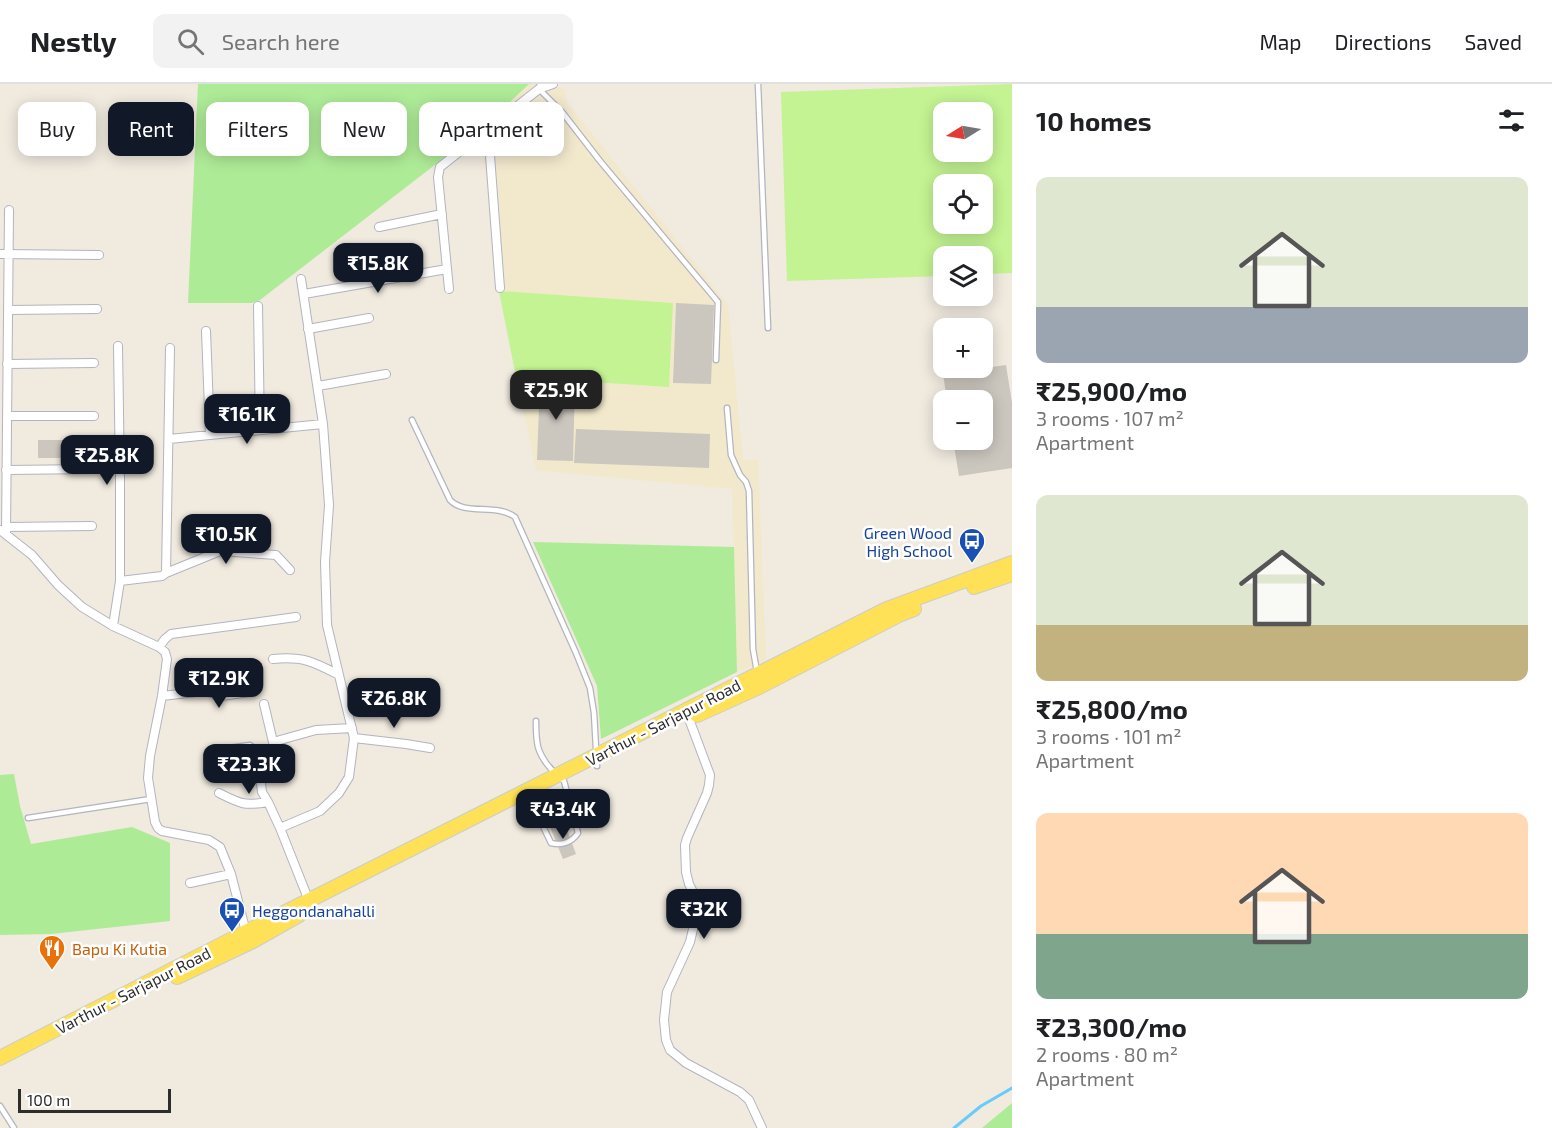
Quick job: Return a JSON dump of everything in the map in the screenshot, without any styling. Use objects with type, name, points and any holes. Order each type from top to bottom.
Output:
[{"type":"main road","name":"Varthur - Sarjapur Road","points":[[597,761],[689,719],[887,609],[1012,563]]},
{"type":"main road","name":"Varthur - Sarjapur Road","points":[[0,1058],[246,932],[758,681],[901,614],[1012,574]]},
{"type":"main road","name":"Varthur - Sarjapur Road","points":[[0,1065],[14,1056],[253,941],[315,907],[530,799],[561,779]]},
{"type":"street","points":[[521,102],[539,87],[553,84]]},
{"type":"street","points":[[449,289],[438,177],[440,167],[454,156]]},
{"type":"street","points":[[490,156],[500,288]]},
{"type":"street","points":[[4,530],[8,310],[4,254],[9,210]]},
{"type":"street","points":[[379,228],[442,214]]},
{"type":"street","points":[[4,254],[99,255]]},
{"type":"street","points":[[304,294],[447,269]]},
{"type":"street","points":[[280,828],[320,811],[339,793],[350,777],[354,738],[327,625],[325,562],[329,505],[323,424],[302,279]]},
{"type":"street","points":[[258,306],[261,430]]},
{"type":"street","points":[[8,310],[97,309]]},
{"type":"street","points":[[308,329],[369,318]]},
{"type":"street","points":[[206,331],[210,435]]},
{"type":"street","points":[[113,626],[120,581],[118,346]]},
{"type":"street","points":[[166,573],[170,348]]},
{"type":"street","points":[[8,364],[94,363]]},
{"type":"street","points":[[318,386],[386,374]]},
{"type":"street","points":[[7,416],[94,416]]},
{"type":"street","points":[[169,439],[323,424]]},
{"type":"street","points":[[6,470],[94,469]]},
{"type":"street","points":[[4,530],[92,526]]},
{"type":"street","points":[[4,530],[32,555],[58,585],[82,607],[113,626],[165,652],[167,659],[148,778],[155,822],[162,831],[208,840],[220,847],[231,874],[246,932]]},
{"type":"street","points":[[120,581],[162,576],[220,551],[276,555],[290,570]]},
{"type":"street","points":[[159,647],[171,634],[296,617]]},
{"type":"street","points":[[273,659],[296,658],[310,661],[339,675]]},
{"type":"street","points":[[162,696],[205,692],[222,696],[249,692],[258,681]]},
{"type":"street","points":[[264,704],[273,742],[316,730],[352,728]]},
{"type":"street","points":[[689,719],[710,775],[709,784],[685,845],[686,872],[695,896],[697,912],[690,942],[667,992],[664,1020],[666,1040],[670,1050],[686,1063],[740,1092],[749,1100],[762,1128]]},
{"type":"street","points":[[354,738],[430,748]]},
{"type":"street","points":[[257,750],[262,792],[280,828],[309,901]]},
{"type":"street","points":[[219,793],[241,804],[268,802]]},
{"type":"street","points":[[190,883],[231,874]]},
{"type":"lane","points":[[758,84],[768,328]]},
{"type":"lane","points":[[539,87],[718,302],[716,360]]},
{"type":"lane","points":[[727,408],[731,455],[749,491],[753,649],[758,681]]},
{"type":"lane","points":[[412,420],[454,504],[462,507],[503,510],[515,517],[590,688],[597,761]]},
{"type":"lane","points":[[530,799],[551,843],[557,845],[568,842],[578,833],[561,779],[540,753],[536,721]]},
{"type":"lane","points":[[215,750],[250,745],[257,750]]},
{"type":"lane","points":[[28,818],[151,800]]},
{"type":"lane","points":[[0,1106],[14,1128]]},
{"type":"shaded area","points":[[529,84],[552,84],[566,91],[566,101],[728,305],[743,460],[758,460],[766,659],[737,672],[732,489],[536,470],[500,296],[483,156],[564,156],[564,102],[510,102]]},
{"type":"green space","points":[[198,84],[529,84],[510,102],[419,102],[419,156],[446,156],[260,300],[252,303],[188,303]]},
{"type":"green space","points":[[1012,84],[1012,273],[993,274],[993,246],[933,246],[933,276],[787,281],[781,92]]},
{"type":"green space","points":[[499,291],[673,303],[669,387],[516,377]]},
{"type":"green space","points":[[533,542],[734,547],[737,672],[601,739],[597,686]]},
{"type":"green space","points":[[14,774],[31,844],[132,827],[170,843],[170,921],[51,934],[0,935],[0,775]]},
{"type":"green space","points":[[1012,1103],[1012,1128],[982,1128]]},
{"type":"building","points":[[676,303],[714,305],[711,384],[673,383]]},
{"type":"building","points":[[1006,365],[1012,403],[1012,468],[959,476],[955,450],[993,450],[993,390],[945,390],[944,378],[993,378],[993,367]]},
{"type":"building","points":[[540,381],[575,383],[573,461],[537,460]]},
{"type":"building","points":[[576,429],[710,434],[709,468],[574,463]]},
{"type":"building","points":[[38,440],[65,440],[65,458],[38,458]]},
{"type":"building","points":[[564,822],[576,854],[563,859],[550,827]]},
{"type":"waterway","points":[[954,1128],[981,1106],[1012,1088]]},
{"type":"place","name":"Green Wood High School","points":[[972,564]]},
{"type":"place","name":"Heggondanahalli","points":[[232,933]]},
{"type":"place","name":"Bapu Ki Kutia","points":[[52,971]]}]
